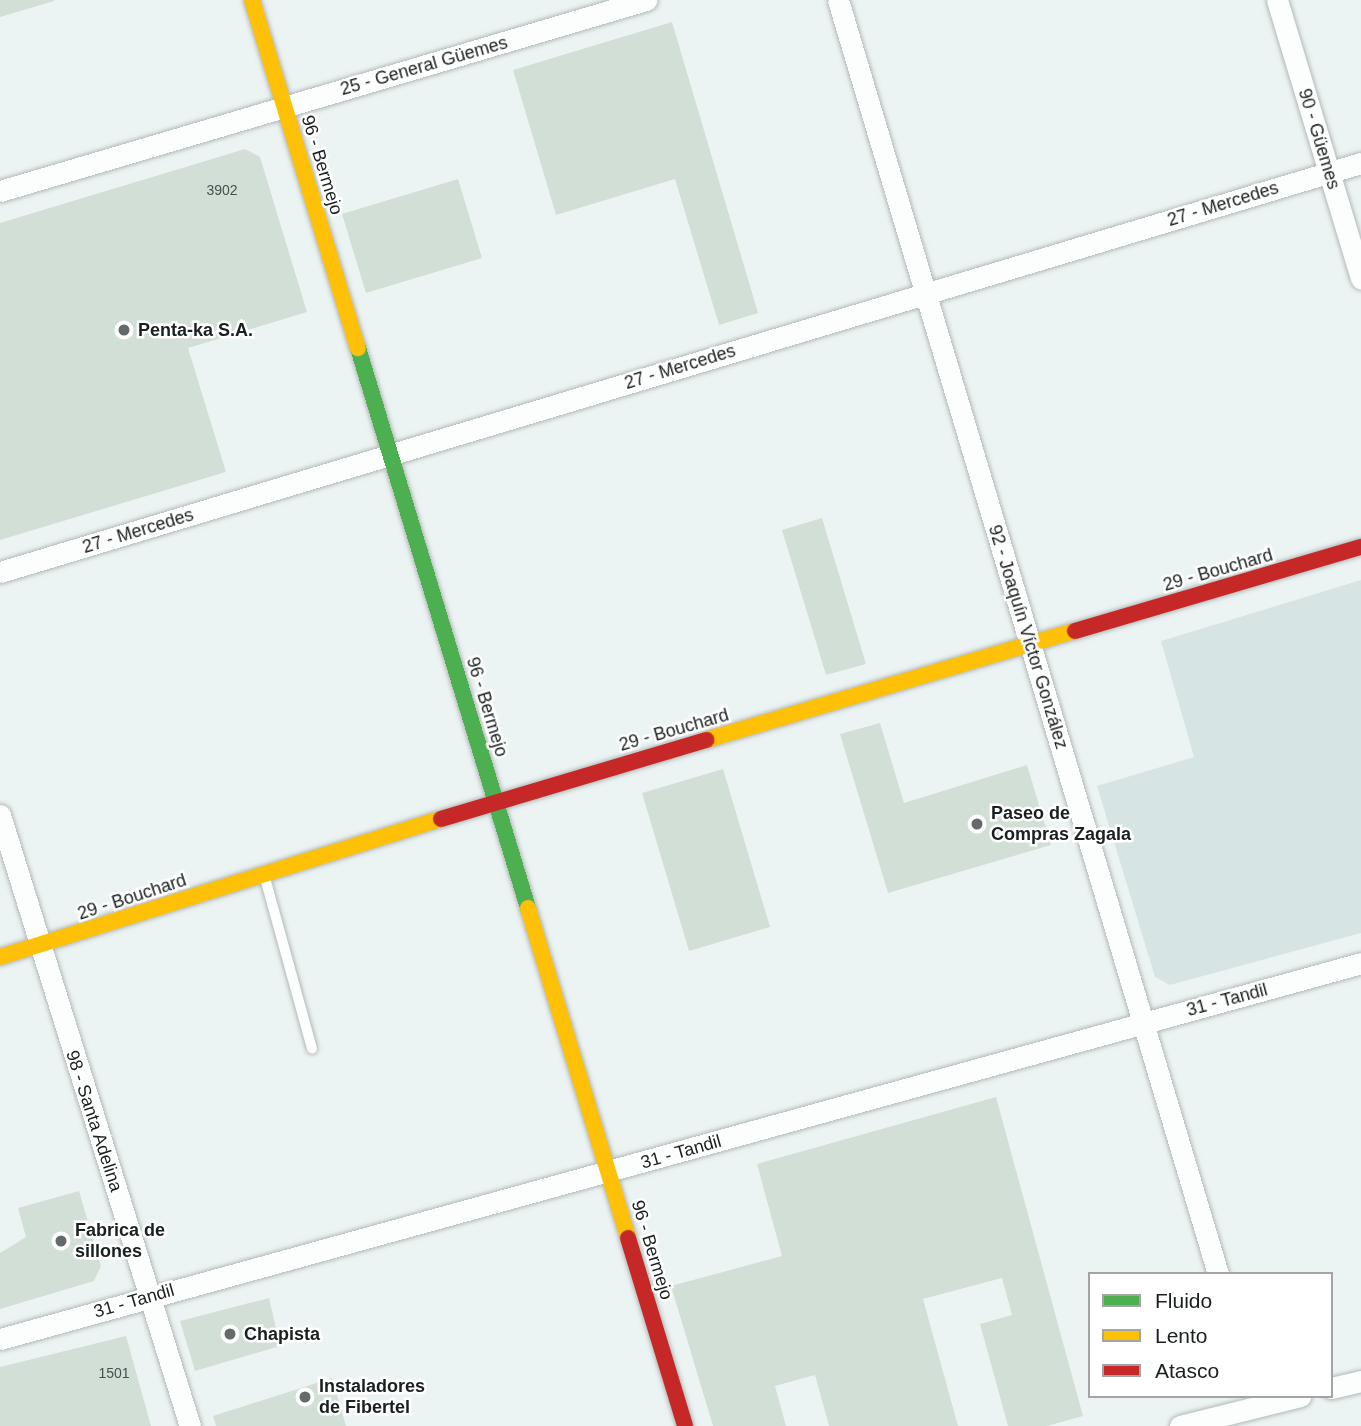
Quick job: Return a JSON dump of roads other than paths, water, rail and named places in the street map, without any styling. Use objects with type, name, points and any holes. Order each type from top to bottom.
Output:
[{"type":"street","name":"96 - Bermejo","points":[[252,0],[685,1426]]},
{"type":"street","name":"25 - General Güemes","points":[[0,191],[646,0]]},
{"type":"street","name":"92 - Joaquín Víctor González","points":[[838,0],[1217,1272]]},
{"type":"street","name":"90 - Güemes","points":[[1278,0],[1361,278]]},
{"type":"street","name":"27 - Mercedes","points":[[0,572],[1361,163]]},
{"type":"street","name":"29 - Bouchard","points":[[0,957],[495,802],[1361,547]]},
{"type":"street","name":"98 - Santa Adelina","points":[[0,815],[190,1426]]},
{"type":"street","name":"31 - Tandil","points":[[0,1339],[150,1295],[608,1172],[1361,963]]},
{"type":"street","points":[[1333,1388],[1361,1381]]},
{"type":"street","points":[[1180,1426],[1258,1410],[1294,1398]]},
{"type":"lane","points":[[264,875],[312,1049]]},
{"type":"place","name":"Penta-ka S.A.","points":[[124,330]]},
{"type":"place","name":"Paseo de Compras Zagala","points":[[977,824]]},
{"type":"place","name":"Fabrica de sillones","points":[[61,1241]]},
{"type":"place","name":"Chapista","points":[[230,1334]]},
{"type":"place","name":"Instaladores de Fibertel","points":[[305,1397]]}]
